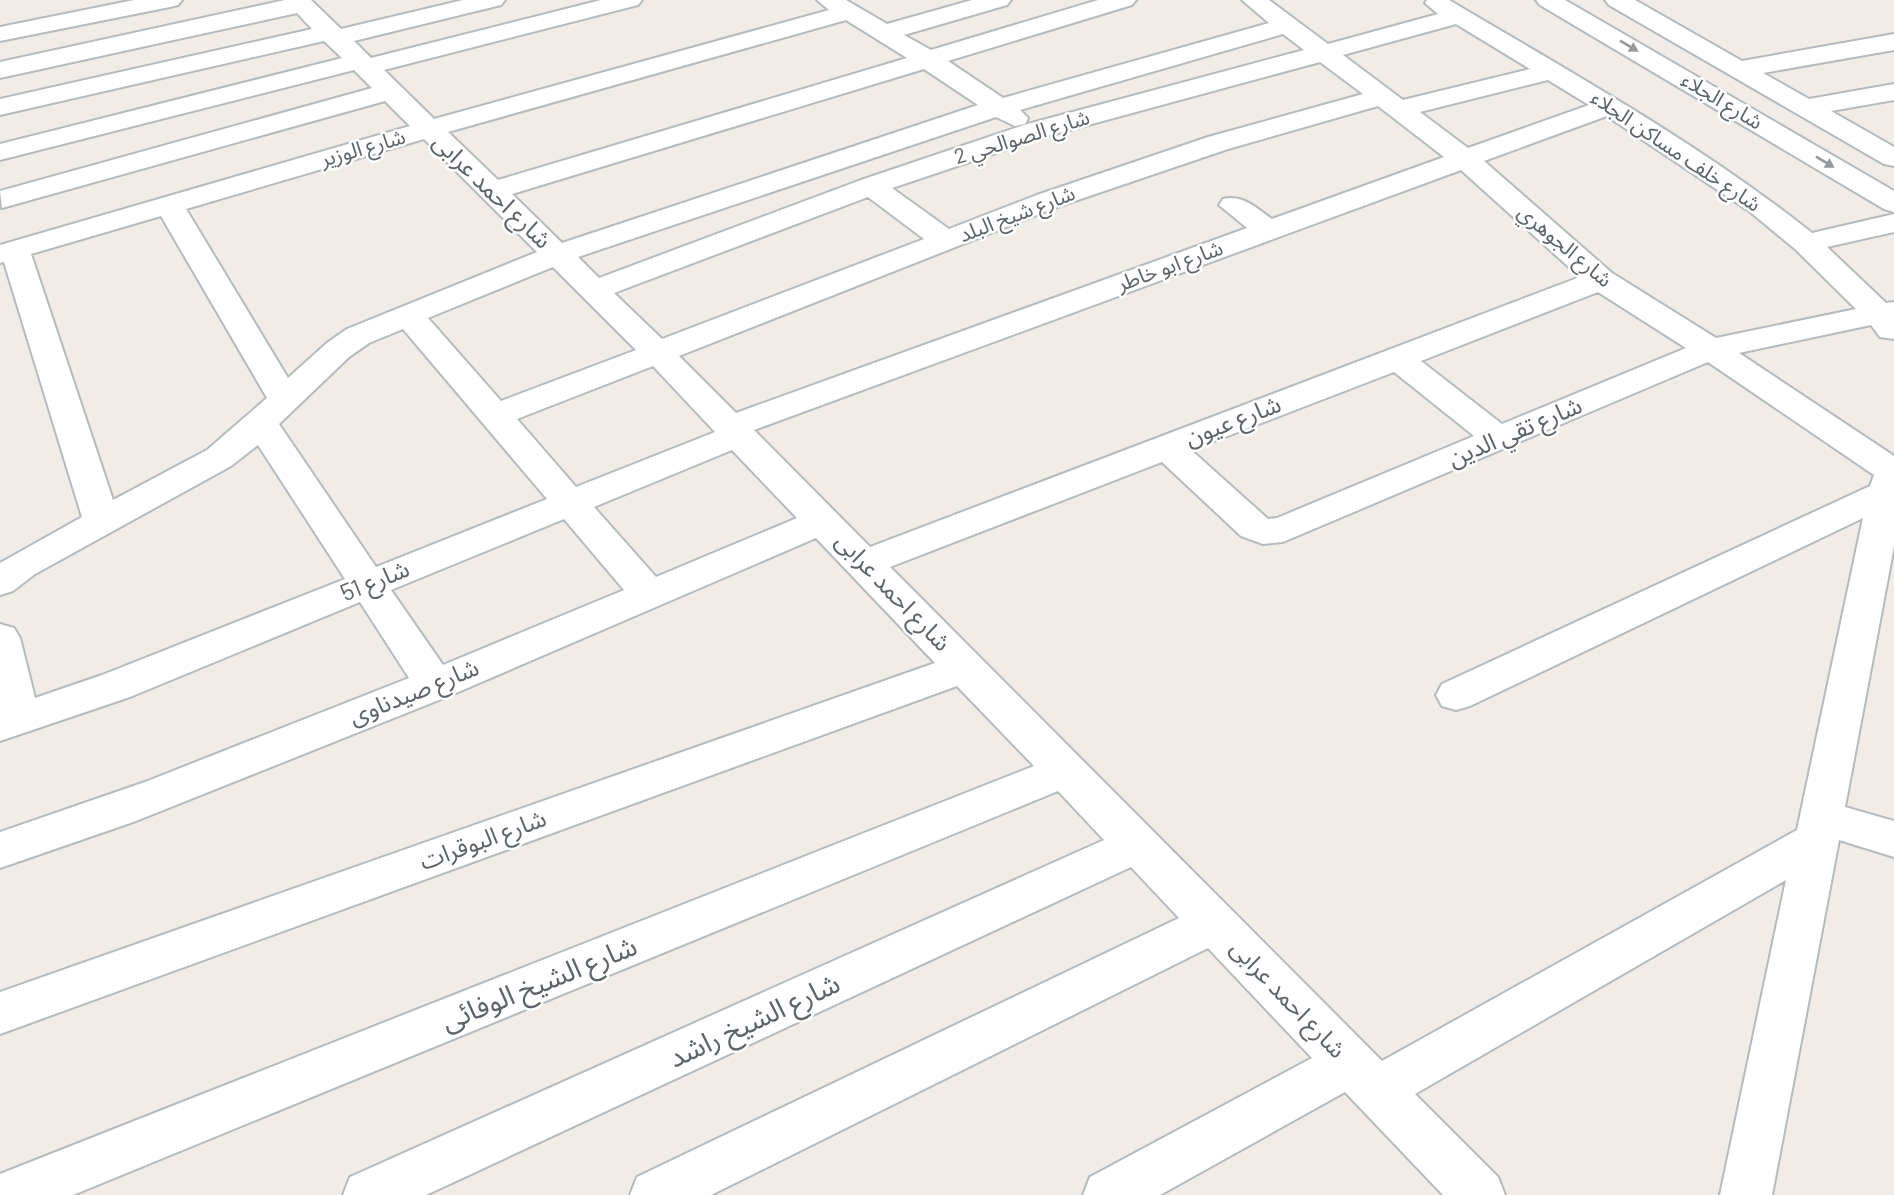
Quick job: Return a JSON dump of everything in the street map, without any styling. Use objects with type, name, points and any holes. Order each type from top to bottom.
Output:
[{"type":"street","points":[[0,34],[170,0]]},
{"type":"street","points":[[102,522],[14,250],[1,197],[356,58],[493,0]]},
{"type":"street","points":[[0,152],[356,58],[630,0]]},
{"type":"street","points":[[883,33],[999,0]]},
{"type":"street","points":[[492,191],[1124,0]]},
{"type":"street","name":"شارع الجوهري","points":[[1254,0],[1465,159],[1601,279],[1711,349],[1891,477]]},
{"type":"street","name":"شارع خلف مساكن الجلاء","points":[[1432,0],[1610,106],[1759,205],[1806,243],[1889,320]]},
{"type":"street","name":"شارع الجلاء","points":[[1548,0],[1894,203]]},
{"type":"street","name":"شارع الجلاء","points":[[1616,0],[1894,158]]},
{"type":"street","points":[[0,70],[299,2]]},
{"type":"street","name":"شارع احمد عرابى","points":[[299,2],[658,353],[1479,1195]]},
{"type":"street","points":[[839,6],[927,59],[1034,131]]},
{"type":"street","name":"شارع الوزير","points":[[14,250],[839,6]]},
{"type":"street","name":"شارع الصوالحي 2","points":[[594,290],[872,186],[1034,131],[1459,16]]},
{"type":"street","points":[[0,582],[22,565],[219,458],[243,439],[338,349],[408,315],[558,254],[1000,107],[1288,24]]},
{"type":"street","points":[[1509,45],[1592,24]]},
{"type":"street","points":[[1739,69],[1894,42]]},
{"type":"street","points":[[0,107],[356,58]]},
{"type":"street","name":"شارع شيخ البلد","points":[[495,416],[1132,171],[1391,103],[1554,71]]},
{"type":"street","points":[[1806,107],[1894,92]]},
{"type":"street","name":"شارع ابو خاطر","points":[[734,431],[1269,230],[1610,106]]},
{"type":"street","points":[[872,186],[946,242]]},
{"type":"street","points":[[169,205],[272,410],[368,584],[435,685]]},
{"type":"street","points":[[1233,205],[1269,230]]},
{"type":"street","points":[[1806,243],[1894,223]]},
{"type":"street","name":"شارع عيون","points":[[865,563],[1601,279]]},
{"type":"street","points":[[408,315],[650,595]]},
{"type":"street","name":"شارع تقي الدين","points":[[1167,447],[1254,527],[1263,531],[1283,530],[1711,349],[1889,320]]},
{"type":"street","points":[[1397,358],[1499,439]]},
{"type":"street","name":"شارع 51","points":[[5,724],[116,686],[570,502],[734,431]]},
{"type":"street","points":[[1456,695],[1891,477]]},
{"type":"street","points":[[1746,1195],[1891,477]]},
{"type":"street","name":"شارع صيدناوى","points":[[0,849],[63,831],[149,799],[435,685],[823,521]]},
{"type":"street","points":[[0,638],[18,708],[5,724]]},
{"type":"street","name":"شارع البوقرات","points":[[0,1013],[966,667]]},
{"type":"street","name":"شارع الشيخ الوفائى","points":[[11,1195],[1067,770]]},
{"type":"street","points":[[1110,1195],[1363,1077],[1818,829],[1894,839]]},
{"type":"street","name":"شارع الشيخ راشد","points":[[369,1195],[1138,844]]},
{"type":"street","points":[[656,1195],[1215,923]]}]
